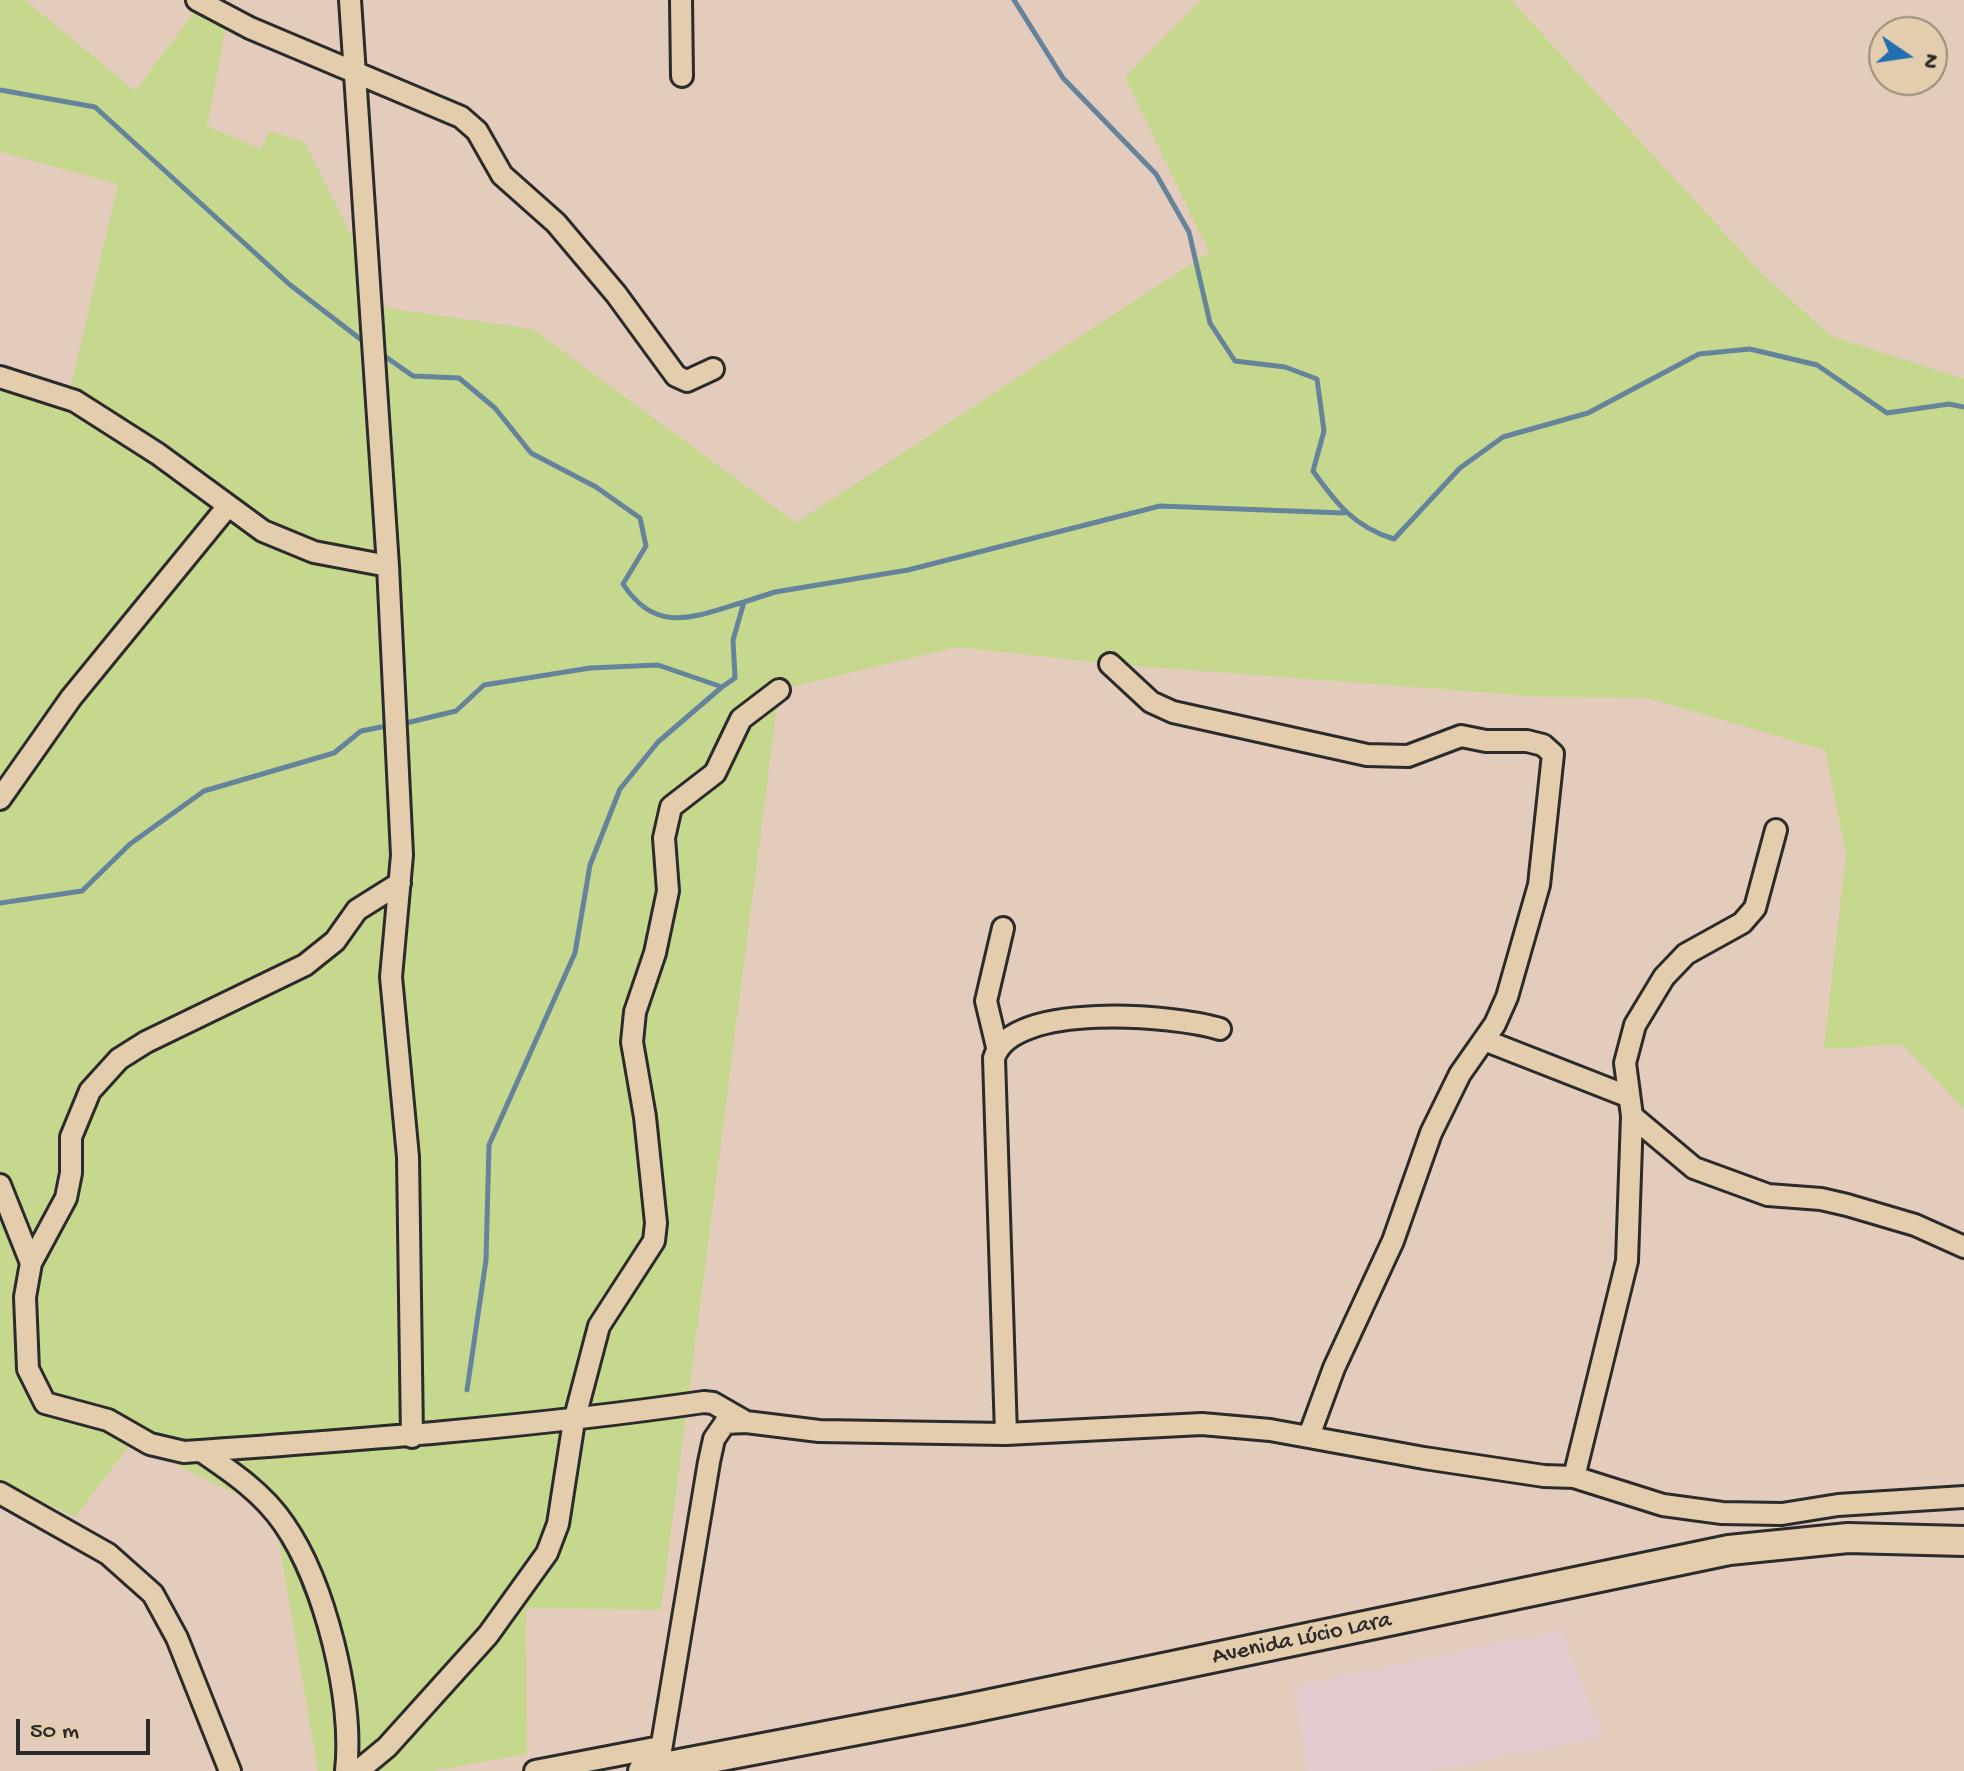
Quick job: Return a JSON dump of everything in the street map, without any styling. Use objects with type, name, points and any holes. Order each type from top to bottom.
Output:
[{"type":"main road","name":"Avenida Lúcio Lara","points":[[654,1762],[962,1710],[1729,1550],[1848,1538],[1964,1541]]},
{"type":"street","points":[[197,0],[250,28],[354,69],[461,117],[477,131],[502,175],[556,223],[616,294],[676,376],[687,381],[713,369]]},
{"type":"street","points":[[350,0],[388,566],[402,855],[391,977],[408,1157],[412,1437]]},
{"type":"street","points":[[681,0],[682,76]]},
{"type":"street","points":[[0,377],[75,401],[158,454],[263,531],[314,552],[388,566]]},
{"type":"street","points":[[0,799],[71,698],[228,506]]},
{"type":"street","points":[[1110,664],[1151,702],[1173,712],[1367,755],[1408,756],[1461,736],[1486,741],[1527,741],[1543,745],[1553,754],[1539,885],[1507,997],[1484,1040],[1460,1074],[1431,1133],[1393,1241],[1334,1368],[1309,1436]]},
{"type":"street","points":[[358,1771],[387,1747],[488,1635],[547,1553],[558,1524],[574,1421],[599,1326],[654,1241],[656,1223],[645,1117],[632,1042],[635,1012],[655,953],[668,891],[664,838],[671,807],[715,773],[741,719],[779,690]]},
{"type":"street","points":[[1574,1477],[1627,1261],[1632,1116],[1625,1063],[1635,1025],[1664,977],[1686,954],[1742,923],[1755,908],[1776,830]]},
{"type":"street","points":[[400,883],[357,910],[335,941],[305,965],[146,1042],[119,1059],[90,1091],[71,1137],[71,1173],[66,1198],[31,1263],[25,1297],[28,1369],[45,1403],[108,1420],[150,1444],[184,1452],[412,1437],[574,1421],[704,1402],[713,1403],[746,1422]]},
{"type":"street","points":[[997,1047],[986,1001],[1003,928]]},
{"type":"street","points":[[1006,1434],[994,1058],[997,1047],[1003,1040],[1035,1027],[1074,1019],[1158,1016],[1220,1029]]},
{"type":"street","points":[[1484,1040],[1627,1096]]},
{"type":"street","points":[[1632,1116],[1694,1168],[1768,1195],[1821,1199],[1847,1205],[1915,1225],[1964,1247]]},
{"type":"street","points":[[0,1185],[31,1263]]},
{"type":"street","points":[[535,1771],[654,1762],[714,1439],[725,1423],[746,1422],[819,1431],[1006,1434],[1202,1424],[1309,1436],[1544,1476],[1574,1477],[1663,1505],[1722,1513],[1782,1514],[1838,1505],[1964,1497]]},
{"type":"street","points":[[201,1451],[248,1484],[284,1524],[314,1581],[335,1647],[349,1753],[346,1771]]},
{"type":"street","points":[[0,1493],[108,1554],[153,1594],[177,1638],[230,1771]]},
{"type":"shaded area","points":[[1561,1630],[1603,1737],[1431,1771],[1307,1771],[1294,1686]]},
{"type":"green space","points":[[0,0],[25,0],[135,91],[201,3],[228,17],[207,126],[261,149],[270,131],[305,143],[387,308],[533,329],[796,523],[1209,252],[1125,77],[1201,0],[1511,0],[1761,273],[1831,336],[1964,379],[1964,1109],[1902,1044],[1824,1049],[1846,854],[1825,750],[1648,698],[1546,697],[1110,664],[957,647],[779,690],[661,1610],[526,1608],[527,1754],[432,1771],[318,1771],[274,1512],[131,1443],[75,1517],[0,1482],[0,369],[71,386],[118,184],[0,152]]},
{"type":"waterway","points":[[1014,0],[1063,78],[1156,174],[1189,232],[1210,323],[1235,361],[1285,367],[1317,379],[1324,431],[1313,471],[1347,512],[1380,534],[1394,539],[1460,468],[1503,437],[1588,413],[1699,354],[1750,349],[1817,365],[1887,413],[1949,404],[1964,407]]},
{"type":"waterway","points":[[0,90],[95,107],[289,284],[368,345]]},
{"type":"waterway","points":[[380,353],[413,376],[459,378],[495,408],[531,453],[596,487],[640,518],[646,546],[623,584],[649,611],[678,618],[744,602]]},
{"type":"waterway","points":[[402,724],[456,711],[484,685],[590,668],[658,665],[722,687],[735,678],[733,640],[744,602],[775,592],[908,570],[1160,506],[1344,513]]},
{"type":"waterway","points":[[467,1390],[486,1260],[489,1145],[575,953],[590,865],[620,789],[658,742],[722,687]]},
{"type":"waterway","points":[[0,903],[82,891],[130,844],[204,791],[334,753],[361,731],[392,725]]}]
